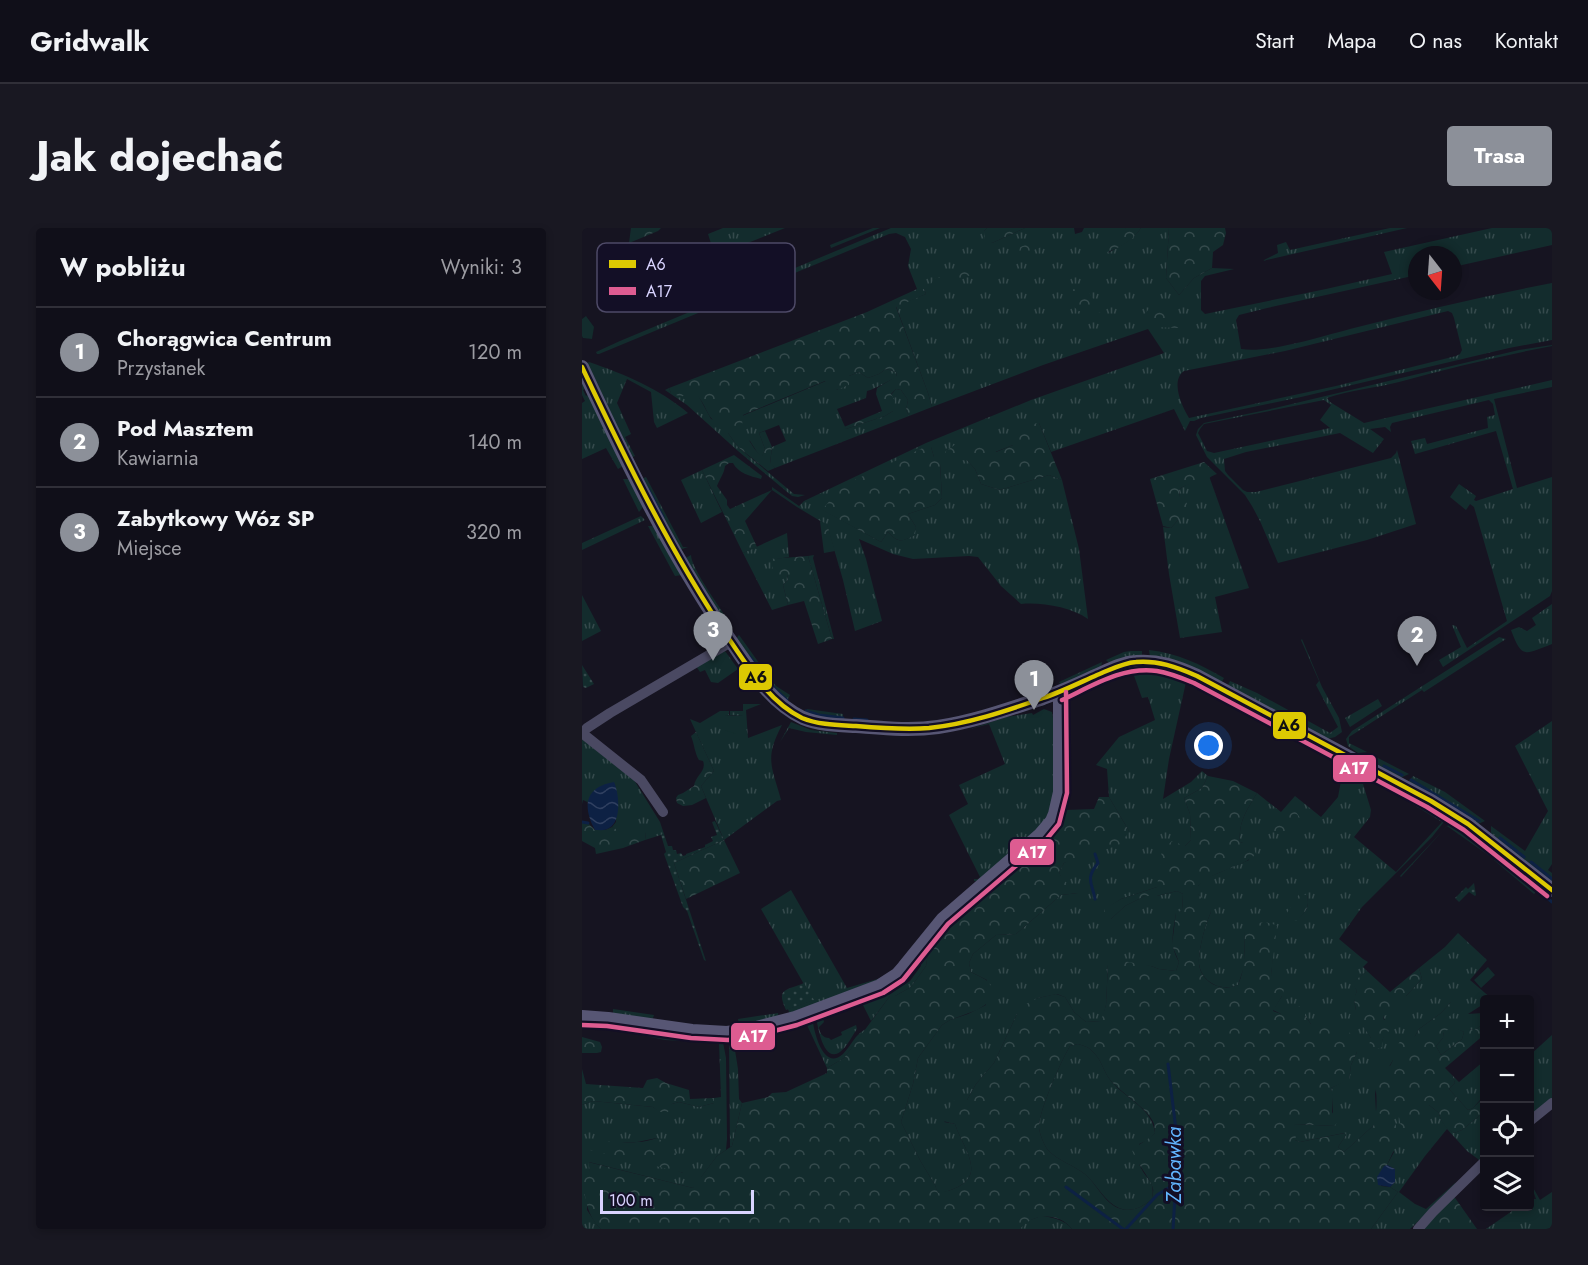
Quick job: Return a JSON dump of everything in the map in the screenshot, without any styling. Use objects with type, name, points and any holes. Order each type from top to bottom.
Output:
[{"type":"street","points":[[582,367],[677,556],[731,642],[774,699],[792,712],[819,723],[898,729],[939,727],[974,719],[1059,693],[1122,665],[1135,662],[1163,664],[1197,676],[1431,801],[1479,832],[1552,890]]},
{"type":"street","points":[[663,812],[641,780],[582,733],[610,713],[731,642]]},
{"type":"street","points":[[582,1017],[692,1031],[727,1033],[749,1030],[795,1018],[889,981],[904,967],[943,920],[1032,843],[1052,821],[1060,792],[1059,693]]},
{"type":"street","points":[[1534,1118],[1552,1103]]},
{"type":"street","points":[[1418,1229],[1480,1166]]},
{"type":"green space","points":[[631,228],[661,228],[629,243]]},
{"type":"green space","points":[[723,228],[785,228],[748,243],[711,243],[708,234]]},
{"type":"green space","points":[[873,228],[880,228],[831,248],[830,245]]},
{"type":"green space","points":[[891,228],[987,228],[984,231],[992,243],[1025,228],[1074,228],[1075,234],[1082,232],[1084,228],[1126,228],[1108,253],[1130,239],[1141,228],[1169,228],[1166,278],[1179,295],[1194,278],[1212,268],[1234,269],[1205,276],[1201,281],[1201,310],[1205,314],[1392,274],[1384,252],[1408,247],[1408,277],[1239,315],[1236,320],[1241,349],[1266,349],[1297,343],[1453,304],[1552,283],[1552,340],[1201,418],[1190,421],[1185,431],[1174,409],[1051,452],[1039,423],[1013,445],[995,452],[973,445],[946,452],[954,460],[967,460],[975,469],[981,484],[1000,490],[1049,475],[1062,480],[1079,549],[1088,619],[1056,606],[1021,604],[1001,586],[978,557],[913,559],[893,554],[859,539],[882,621],[855,631],[827,525],[772,490],[772,487],[799,506],[804,501],[926,443],[1031,400],[1164,353],[1148,329],[1043,365],[932,407],[896,306],[926,294],[924,289],[917,289],[908,266],[911,249],[905,237],[896,233],[795,273],[795,268]],"holes":[[[1448,311],[1454,318],[1462,350],[1456,356],[1336,386],[1189,418],[1179,394],[1178,381],[1184,371],[1285,351]],[[931,447],[934,457],[940,463],[942,498],[935,505],[908,514],[916,527],[914,535],[906,539],[900,540],[888,532],[881,542],[823,510]]]},
{"type":"green space","points":[[987,228],[1025,228],[992,243],[985,240],[984,231]]},
{"type":"green space","points":[[1126,228],[1141,228],[1122,246],[1098,254],[1096,248],[1105,239]]},
{"type":"green space","points":[[1169,228],[1225,228],[1226,233],[1223,245],[1213,252],[1212,268],[1194,278],[1179,295],[1166,278]]},
{"type":"green space","points":[[1390,228],[1407,228],[1262,261],[1278,253],[1277,245],[1286,242],[1290,250]]},
{"type":"green space","points":[[1492,228],[1552,228],[1552,245],[1462,265],[1462,246],[1411,246]]},
{"type":"green space","points":[[1048,237],[1051,243],[1024,254],[1019,251],[1020,247]]},
{"type":"green space","points":[[977,264],[980,267],[977,273],[932,288],[931,284],[934,279]]},
{"type":"green space","points":[[1080,287],[1087,289],[1094,301],[1106,305],[1103,313],[1078,311],[1065,297],[1066,292]]},
{"type":"green space","points":[[917,289],[924,289],[926,294],[896,307],[932,407],[909,416],[906,410],[908,400],[901,390],[896,389],[891,394],[895,401],[893,411],[885,416],[846,429],[844,427],[882,411],[876,394],[877,388],[897,376],[896,372],[886,369],[868,378],[859,372],[849,376],[849,385],[836,390],[825,381],[743,415],[742,426],[714,420],[693,391],[681,397],[671,393],[669,388],[867,312]]},
{"type":"green space","points":[[1166,303],[1166,313],[1183,320],[1178,328],[1153,327],[1145,314],[1151,306]]},
{"type":"green space","points":[[690,312],[700,312],[599,354],[596,352],[620,341]]},
{"type":"green space","points":[[586,316],[594,327],[592,339],[582,336],[582,319]]},
{"type":"green space","points":[[1552,345],[1327,398],[1364,423],[1552,380],[1552,387],[1494,399],[1517,488],[1552,477],[1552,591],[1550,596],[1443,667],[1439,660],[1461,647],[1452,625],[1456,626],[1467,648],[1507,621],[1474,507],[1470,504],[1466,510],[1450,497],[1459,484],[1476,496],[1474,500],[1476,501],[1513,489],[1496,431],[1415,454],[1411,441],[1425,438],[1427,444],[1488,428],[1487,417],[1495,415],[1493,404],[1489,400],[1392,423],[1391,432],[1385,427],[1370,429],[1384,439],[1373,453],[1340,433],[1246,452],[1224,459],[1225,471],[1228,475],[1243,490],[1256,492],[1391,458],[1397,450],[1416,524],[1367,540],[1278,563],[1260,521],[1245,495],[1207,457],[1196,435],[1198,429],[1204,423],[1519,350]],"holes":[[[1324,400],[1331,405],[1320,420],[1330,428],[1214,453],[1207,451],[1198,433],[1204,424]]]},
{"type":"green space","points":[[587,363],[641,383],[688,413],[657,428],[654,422],[651,392],[627,379],[617,403],[631,434],[625,437],[635,456],[630,458]]},
{"type":"green space","points":[[886,369],[896,372],[897,377],[867,391],[866,398],[837,409],[846,429],[885,416],[893,411],[891,395],[896,389],[901,390],[908,400],[906,410],[909,416],[775,468],[770,464],[772,447],[786,441],[779,425],[759,433],[765,449],[762,457],[750,441],[728,433],[738,447],[794,494],[805,495],[798,497],[792,496],[687,405],[665,390],[669,388],[671,393],[693,390],[711,419],[742,426],[742,416],[826,381],[837,390],[849,376],[859,372],[868,378]]},
{"type":"green space","points":[[582,382],[585,389],[583,390],[586,396],[588,395],[623,466],[618,469],[606,448],[582,459],[582,403],[585,401],[582,395]]},
{"type":"green space","points":[[1039,423],[1062,480],[1049,475],[1000,490],[981,484],[975,469],[967,460],[954,461],[945,452],[960,441],[972,445],[980,439],[992,443],[996,452],[1013,445],[1008,433],[1018,426]]},
{"type":"green space","points":[[765,431],[772,447],[770,463],[775,468],[768,471],[738,447],[728,433],[746,437],[762,456],[765,449],[759,433]]},
{"type":"green space","points":[[929,445],[934,457],[941,455],[945,459],[940,464],[942,498],[935,505],[908,514],[916,527],[915,535],[900,540],[888,532],[881,542],[822,510],[842,486]]},
{"type":"green space","points":[[734,455],[762,476],[761,479],[745,474],[733,463],[725,466],[717,486],[727,500],[730,509],[772,490],[745,521],[757,547],[743,553],[702,470]]},
{"type":"green space","points":[[1204,462],[1217,474],[1203,482],[1184,486],[1179,490],[1180,497],[1187,500],[1186,515],[1171,528],[1163,526],[1150,479]]},
{"type":"green space","points":[[702,470],[722,512],[701,523],[681,480]]},
{"type":"green space","points":[[1209,476],[1249,588],[1215,597],[1222,632],[1180,638],[1163,527],[1171,528],[1178,520],[1179,490]]},
{"type":"green space","points":[[646,477],[683,547],[688,547],[679,550],[641,479]]},
{"type":"green space","points":[[623,479],[629,479],[643,507],[639,512]]},
{"type":"green space","points":[[641,516],[645,520],[582,550],[582,543]]},
{"type":"green space","points":[[820,521],[827,524],[835,551],[824,553]]},
{"type":"green space","points":[[648,526],[654,526],[682,575],[675,576]]},
{"type":"green space","points":[[787,533],[789,557],[770,560],[787,574],[788,580],[783,585],[788,605],[772,610],[743,553]]},
{"type":"green space","points":[[691,555],[701,579],[730,623],[726,626],[684,559]]},
{"type":"green space","points":[[814,555],[834,639],[832,639],[808,556]]},
{"type":"green space","points":[[808,556],[832,639],[818,644],[804,601],[788,605],[783,585],[788,580],[787,574],[774,573],[770,559]]},
{"type":"green space","points":[[582,595],[601,631],[582,641]]},
{"type":"green space","points":[[1552,604],[1552,644],[1525,652],[1518,646],[1511,630],[1519,627],[1527,631],[1536,625],[1532,618]]},
{"type":"green space","points":[[739,635],[759,663],[763,662],[761,666],[776,686],[790,695],[786,703],[735,640]]},
{"type":"green space","points":[[1499,637],[1506,639],[1349,737],[1349,743],[1367,752],[1358,753],[1348,746],[1346,739],[1352,731]]},
{"type":"green space","points":[[1302,639],[1322,687],[1339,718],[1342,732],[1335,737],[1327,739],[1228,685],[1230,681],[1257,693],[1330,733],[1338,727],[1316,685],[1319,681]]},
{"type":"green space","points":[[1149,650],[1188,660],[1224,678],[1221,683],[1150,657]]},
{"type":"green space","points":[[725,651],[738,669],[718,683],[711,682],[705,670],[700,672],[696,666]]},
{"type":"green space","points":[[1142,651],[1142,655],[1110,664],[1106,660],[1124,652]]},
{"type":"green space","points":[[1102,662],[1101,667],[1062,687],[1059,682]]},
{"type":"green space","points":[[582,665],[594,684],[586,688],[583,687]]},
{"type":"green space","points":[[1146,667],[1170,671],[1210,688],[1208,691],[1186,682],[1169,759],[1163,799],[1191,782],[1202,771],[1208,776],[1202,788],[1184,798],[1190,814],[1191,840],[1157,887],[1121,899],[1104,910],[1111,919],[1125,906],[1145,896],[1157,896],[1177,891],[1183,894],[1182,911],[1176,913],[1173,932],[1174,950],[1179,962],[1176,971],[1151,966],[1108,964],[1106,1005],[1102,1021],[1086,1022],[1074,1012],[1065,997],[1057,994],[1038,998],[1017,1014],[994,1063],[976,1084],[967,1100],[944,1122],[955,1124],[969,1156],[971,1172],[968,1179],[961,1185],[938,1194],[901,1122],[913,1084],[918,1058],[942,1025],[986,1005],[987,980],[971,972],[969,963],[973,954],[996,935],[1016,934],[1061,895],[1078,893],[1062,880],[1059,872],[1064,863],[1129,831],[1109,797],[1107,769],[1096,765],[1119,737],[1155,720],[1148,697],[1142,698],[1132,670],[1120,674],[1132,668]]},
{"type":"green space","points":[[1378,699],[1382,706],[1350,727],[1345,718]]},
{"type":"green space","points":[[743,704],[761,704],[746,710],[748,738],[782,725],[771,755],[781,800],[724,840],[701,786],[714,771],[690,719],[700,723],[720,711],[729,711],[729,715],[725,715],[736,731],[743,716],[730,715],[730,711],[743,711]]},
{"type":"green space","points":[[807,709],[843,714],[843,720],[806,713]]},
{"type":"green space","points":[[1044,709],[1052,712],[1055,730],[1056,792],[1047,820],[978,882],[974,881],[980,877],[949,815],[968,804],[959,785],[1005,764],[989,724],[970,729],[1006,717],[1032,713],[1033,715]]},
{"type":"green space","points":[[1253,713],[1306,740],[1306,746],[1251,717]]},
{"type":"green space","points":[[725,715],[743,716],[743,731],[736,731],[736,734],[725,730]]},
{"type":"green space","points":[[1552,721],[1552,864],[1548,870],[1552,873],[1552,885],[1491,833],[1491,826],[1525,851],[1548,811],[1515,746]]},
{"type":"green space","points":[[791,722],[811,730],[837,733],[837,735],[789,728],[780,742]]},
{"type":"green space","points":[[696,732],[714,771],[701,786],[706,798],[692,805],[683,806],[677,803],[676,798],[694,786],[704,765],[703,761],[698,758],[691,736]]},
{"type":"green space","points":[[582,739],[634,780],[660,822],[664,834],[645,840],[646,832],[623,834],[612,827],[616,822],[616,815],[583,800],[582,804]]},
{"type":"green space","points":[[1374,756],[1409,774],[1400,778],[1364,758]]},
{"type":"green space","points":[[1349,763],[1380,780],[1380,785],[1360,774],[1371,810],[1370,817],[1354,837],[1396,872],[1442,822],[1386,788],[1391,786],[1447,818],[1432,837],[1362,907],[1339,939],[1368,962],[1363,967],[1367,971],[1353,983],[1357,991],[1356,1010],[1371,1038],[1382,1041],[1389,1030],[1383,1016],[1422,979],[1419,968],[1458,933],[1487,960],[1470,980],[1487,995],[1480,995],[1480,1006],[1468,1014],[1480,1013],[1480,1026],[1475,1030],[1458,1029],[1464,1032],[1462,1039],[1441,1055],[1436,1046],[1443,1038],[1444,1020],[1451,1002],[1441,1013],[1419,1029],[1393,1060],[1376,1089],[1376,1112],[1398,1112],[1429,1105],[1439,1113],[1444,1124],[1454,1133],[1462,1130],[1480,1115],[1480,1159],[1467,1151],[1447,1129],[1399,1192],[1426,1209],[1455,1183],[1455,1186],[1410,1229],[1371,1229],[1398,1192],[1390,1187],[1395,1182],[1395,1169],[1387,1165],[1394,1152],[1374,1125],[1344,1152],[1338,1147],[1346,1135],[1344,1133],[1300,1142],[1295,1140],[1294,1124],[1334,1126],[1331,1088],[1349,1079],[1351,1065],[1357,1052],[1311,1024],[1305,1016],[1281,1014],[1273,1010],[1282,996],[1271,975],[1273,953],[1245,931],[1244,967],[1238,985],[1217,986],[1205,978],[1199,966],[1202,941],[1211,912],[1198,894],[1198,886],[1204,879],[1249,860],[1243,843],[1240,842],[1240,828],[1257,793],[1281,812],[1295,796],[1321,817],[1338,797],[1344,765]],"holes":[[[1307,895],[1308,903],[1297,920],[1286,916]]]},
{"type":"green space","points":[[1208,776],[1233,781],[1257,793],[1240,828],[1240,842],[1247,840],[1253,846],[1256,854],[1212,876],[1198,886],[1198,894],[1208,904],[1211,912],[1202,941],[1199,966],[1205,978],[1217,986],[1238,985],[1243,965],[1245,931],[1260,923],[1277,926],[1271,975],[1286,983],[1282,996],[1273,1011],[1281,1014],[1305,1004],[1305,1016],[1311,1024],[1339,1026],[1350,1033],[1357,1052],[1351,1065],[1349,1080],[1331,1088],[1332,1112],[1338,1121],[1335,1126],[1294,1124],[1297,1132],[1295,1140],[1300,1142],[1345,1133],[1338,1147],[1344,1152],[1374,1125],[1395,1122],[1399,1139],[1387,1165],[1384,1166],[1381,1186],[1390,1187],[1398,1192],[1371,1229],[1072,1229],[1067,1223],[1053,1217],[1038,1217],[1020,1229],[601,1229],[596,1224],[588,1206],[583,1181],[590,1170],[588,1162],[693,1188],[697,1177],[701,1177],[717,1156],[732,1146],[742,1103],[768,1097],[772,1093],[786,1092],[827,1073],[827,1068],[844,1058],[890,996],[895,996],[911,987],[926,966],[928,953],[945,931],[1058,829],[1066,810],[1094,809],[1099,797],[1109,797],[1129,831],[1121,844],[1064,863],[1059,872],[1064,881],[1079,886],[1078,893],[1061,895],[1016,934],[996,935],[973,954],[969,963],[971,972],[989,984],[992,998],[977,1010],[942,1025],[918,1058],[913,1084],[901,1122],[938,1193],[961,1185],[968,1179],[971,1172],[969,1156],[955,1124],[943,1121],[953,1101],[967,1100],[976,1084],[994,1063],[1022,1006],[1038,998],[1056,994],[1065,997],[1074,1012],[1086,1022],[1101,1021],[1106,1005],[1108,964],[1123,961],[1176,971],[1179,962],[1172,945],[1176,912],[1182,911],[1183,894],[1177,891],[1157,896],[1145,896],[1125,906],[1111,919],[1105,921],[1104,909],[1121,899],[1157,887],[1162,850],[1172,841],[1185,846],[1191,840],[1190,814],[1184,798],[1202,788]],"holes":[[[1078,1044],[1092,1051],[1113,1083],[1146,1112],[1154,1124],[1155,1133],[1132,1150],[1153,1190],[1152,1199],[1136,1208],[1128,1210],[1113,1205],[1086,1175],[1048,1150],[1041,1137],[1039,1128],[1046,1099],[1070,1046]]]},
{"type":"green space","points":[[1413,776],[1445,792],[1485,821],[1478,824],[1408,782]]},
{"type":"green space","points":[[1065,796],[1066,810],[1058,829],[945,931],[928,953],[926,966],[911,987],[895,996],[890,996],[871,1021],[862,1003],[886,993],[889,995],[910,981],[921,966],[921,955],[936,933],[1020,859]]},
{"type":"green space","points":[[1294,809],[1303,822],[1302,833],[1290,839],[1266,827],[1282,812]]},
{"type":"green space","points":[[715,821],[724,840],[674,863],[706,961],[664,854],[666,852],[661,835],[664,834],[668,846],[672,846],[677,854],[681,853],[683,856],[713,841],[711,837],[717,835],[712,822]]},
{"type":"green space","points":[[1452,821],[1455,822],[1494,851],[1491,857],[1447,826]]},
{"type":"green space","points":[[582,822],[588,823],[595,830],[612,827],[623,833],[631,828],[646,832],[645,840],[596,854],[595,848],[582,841]]},
{"type":"green space","points":[[1442,831],[1401,877],[1400,876]]},
{"type":"green space","points":[[724,840],[740,873],[686,899],[674,863]]},
{"type":"green space","points":[[1497,856],[1540,887],[1534,894],[1494,860]]},
{"type":"green space","points":[[1474,883],[1475,896],[1469,892],[1459,902],[1455,898],[1466,887],[1468,889]]},
{"type":"green space","points":[[791,890],[847,988],[891,975],[853,989],[849,994],[790,1015],[788,1009],[813,1000],[761,909]]},
{"type":"green space","points":[[1299,894],[1307,895],[1308,906],[1297,921],[1285,916]]},
{"type":"green space","points":[[1488,967],[1495,975],[1481,988],[1474,980]]},
{"type":"green space","points":[[1419,968],[1422,979],[1406,996],[1407,1009],[1383,1016],[1384,1020],[1398,1020],[1400,1026],[1386,1033],[1382,1047],[1375,1050],[1369,1045],[1371,1038],[1361,1023],[1352,1022],[1350,1015],[1356,1011],[1354,998],[1357,991],[1352,983],[1367,971],[1390,992]]},
{"type":"green space","points":[[804,983],[814,1000],[786,1010],[782,998],[784,991]]},
{"type":"green space","points":[[1451,1002],[1457,1006],[1456,1012],[1445,1019],[1449,1029],[1443,1033],[1443,1038],[1436,1046],[1441,1055],[1462,1039],[1464,1032],[1457,1029],[1467,1025],[1470,1030],[1475,1030],[1480,1026],[1480,1038],[1445,1068],[1452,1075],[1455,1083],[1449,1089],[1468,1110],[1480,1101],[1480,1115],[1462,1130],[1454,1133],[1444,1125],[1439,1113],[1429,1105],[1403,1136],[1398,1112],[1386,1116],[1376,1112],[1373,1079],[1380,1067],[1390,1066],[1393,1052],[1401,1040],[1415,1036],[1419,1029],[1441,1013]]},
{"type":"green space","points":[[846,1004],[851,1008],[823,1019],[824,1022],[819,1027],[820,1031],[822,1035],[831,1040],[856,1025],[857,1029],[840,1052],[829,1053],[822,1041],[816,1015]]},
{"type":"green space","points":[[613,1009],[654,1015],[652,1021],[613,1015]]},
{"type":"green space","points":[[778,1013],[779,1018],[741,1027],[739,1024],[738,1019]]},
{"type":"green space","points":[[613,1023],[722,1037],[726,1058],[726,1150],[717,1156],[693,1188],[589,1162],[590,1170],[585,1193],[587,1210],[601,1229],[582,1229],[582,1105],[593,1101],[653,1107],[659,1111],[679,1102],[699,1107],[714,1103],[714,1098],[721,1097],[719,1043],[665,1040],[609,1028]],"holes":[[[657,1138],[683,1173],[607,1142],[637,1142]]]},
{"type":"green space","points":[[813,1023],[822,1049],[831,1058],[843,1054],[856,1037],[866,1029],[844,1058],[827,1068],[807,1025]]},
{"type":"green space","points":[[750,1035],[751,1040],[734,1044],[739,1099],[742,1103],[730,1147],[729,1041],[731,1038]]},
{"type":"green space","points":[[1552,1035],[1552,1100],[1534,1116],[1534,1103],[1534,1051]]},
{"type":"green space","points":[[582,1037],[600,1042],[601,1052],[582,1053]]},
{"type":"green space","points":[[1078,1044],[1092,1051],[1108,1077],[1143,1109],[1153,1124],[1155,1133],[1148,1140],[1139,1144],[1138,1156],[1140,1166],[1152,1185],[1152,1199],[1137,1208],[1128,1210],[1114,1205],[1105,1198],[1086,1175],[1052,1154],[1041,1137],[1039,1128],[1042,1111],[1051,1087],[1070,1046]]},
{"type":"green space","points":[[1480,1064],[1480,1100],[1473,1108],[1468,1110],[1449,1089],[1455,1083],[1452,1075],[1459,1082]]},
{"type":"green space","points":[[582,1069],[586,1084],[643,1088],[647,1080],[657,1078],[689,1090],[690,1099],[714,1098],[714,1103],[699,1107],[679,1102],[672,1104],[668,1112],[659,1112],[653,1107],[593,1101],[582,1105]]},
{"type":"green space","points":[[657,1138],[676,1154],[685,1168],[684,1173],[590,1150],[600,1143],[640,1142]]},
{"type":"green space","points":[[1534,1189],[1540,1200],[1552,1192],[1552,1229],[1486,1229],[1512,1211],[1534,1211],[1534,1199],[1536,1199]]},
{"type":"green space","points":[[1453,1195],[1477,1229],[1421,1229]]},
{"type":"green space","points":[[1041,1216],[1058,1219],[1072,1229],[1020,1229],[1025,1222]]},
{"type":"water","points":[[614,782],[618,800],[616,819],[607,829],[595,830],[588,813],[589,799],[597,788]]},
{"type":"water","points":[[1387,1165],[1395,1169],[1395,1182],[1390,1187],[1378,1185],[1377,1177]]},
{"type":"waterway","points":[[648,489],[663,517]]},
{"type":"waterway","points":[[749,656],[774,688],[787,700]]},
{"type":"waterway","points":[[806,711],[843,718]]},
{"type":"waterway","points":[[854,719],[867,720]]},
{"type":"waterway","points":[[1384,766],[1402,775]]},
{"type":"waterway","points":[[1411,780],[1479,821]]},
{"type":"waterway","points":[[582,822],[588,823]]},
{"type":"waterway","points":[[1500,838],[1524,857]]},
{"type":"waterway","points":[[1475,840],[1491,853]]},
{"type":"waterway","points":[[1095,854],[1098,863],[1090,881],[1095,899]]},
{"type":"waterway","points":[[1498,859],[1537,890]]},
{"type":"waterway","points":[[1531,862],[1552,879]]},
{"type":"waterway","points":[[1545,896],[1552,902]]},
{"type":"waterway","name":"Zabawka","points":[[1168,1064],[1178,1147],[1173,1229]]},
{"type":"waterway","points":[[1126,1229],[1157,1195],[1175,1184]]},
{"type":"waterway","points":[[1066,1187],[1123,1229]]},
{"type":"transit line","name":"A6","points":[[582,367],[650,506],[708,606],[744,661],[770,694],[802,718],[829,724],[883,728],[920,729],[944,726],[1029,703],[1126,664],[1152,662],[1167,665],[1197,676],[1431,801],[1468,824],[1552,890]]},
{"type":"transit line","name":"A17","points":[[1062,700],[1108,678],[1132,671],[1157,671],[1185,679],[1427,807],[1464,830],[1547,896]]},
{"type":"transit line","name":"A17","points":[[582,1025],[607,1026],[691,1038],[728,1040],[751,1037],[797,1025],[883,993],[903,980],[948,924],[1045,841],[1059,824],[1067,793],[1066,692]]},
{"type":"place","name":"Zabytkowy Wóz SP","points":[[713,661]]},
{"type":"place","name":"Pod Masztem","points":[[1417,666]]},
{"type":"place","name":"Chorągwica Centrum","points":[[1034,710]]}]
